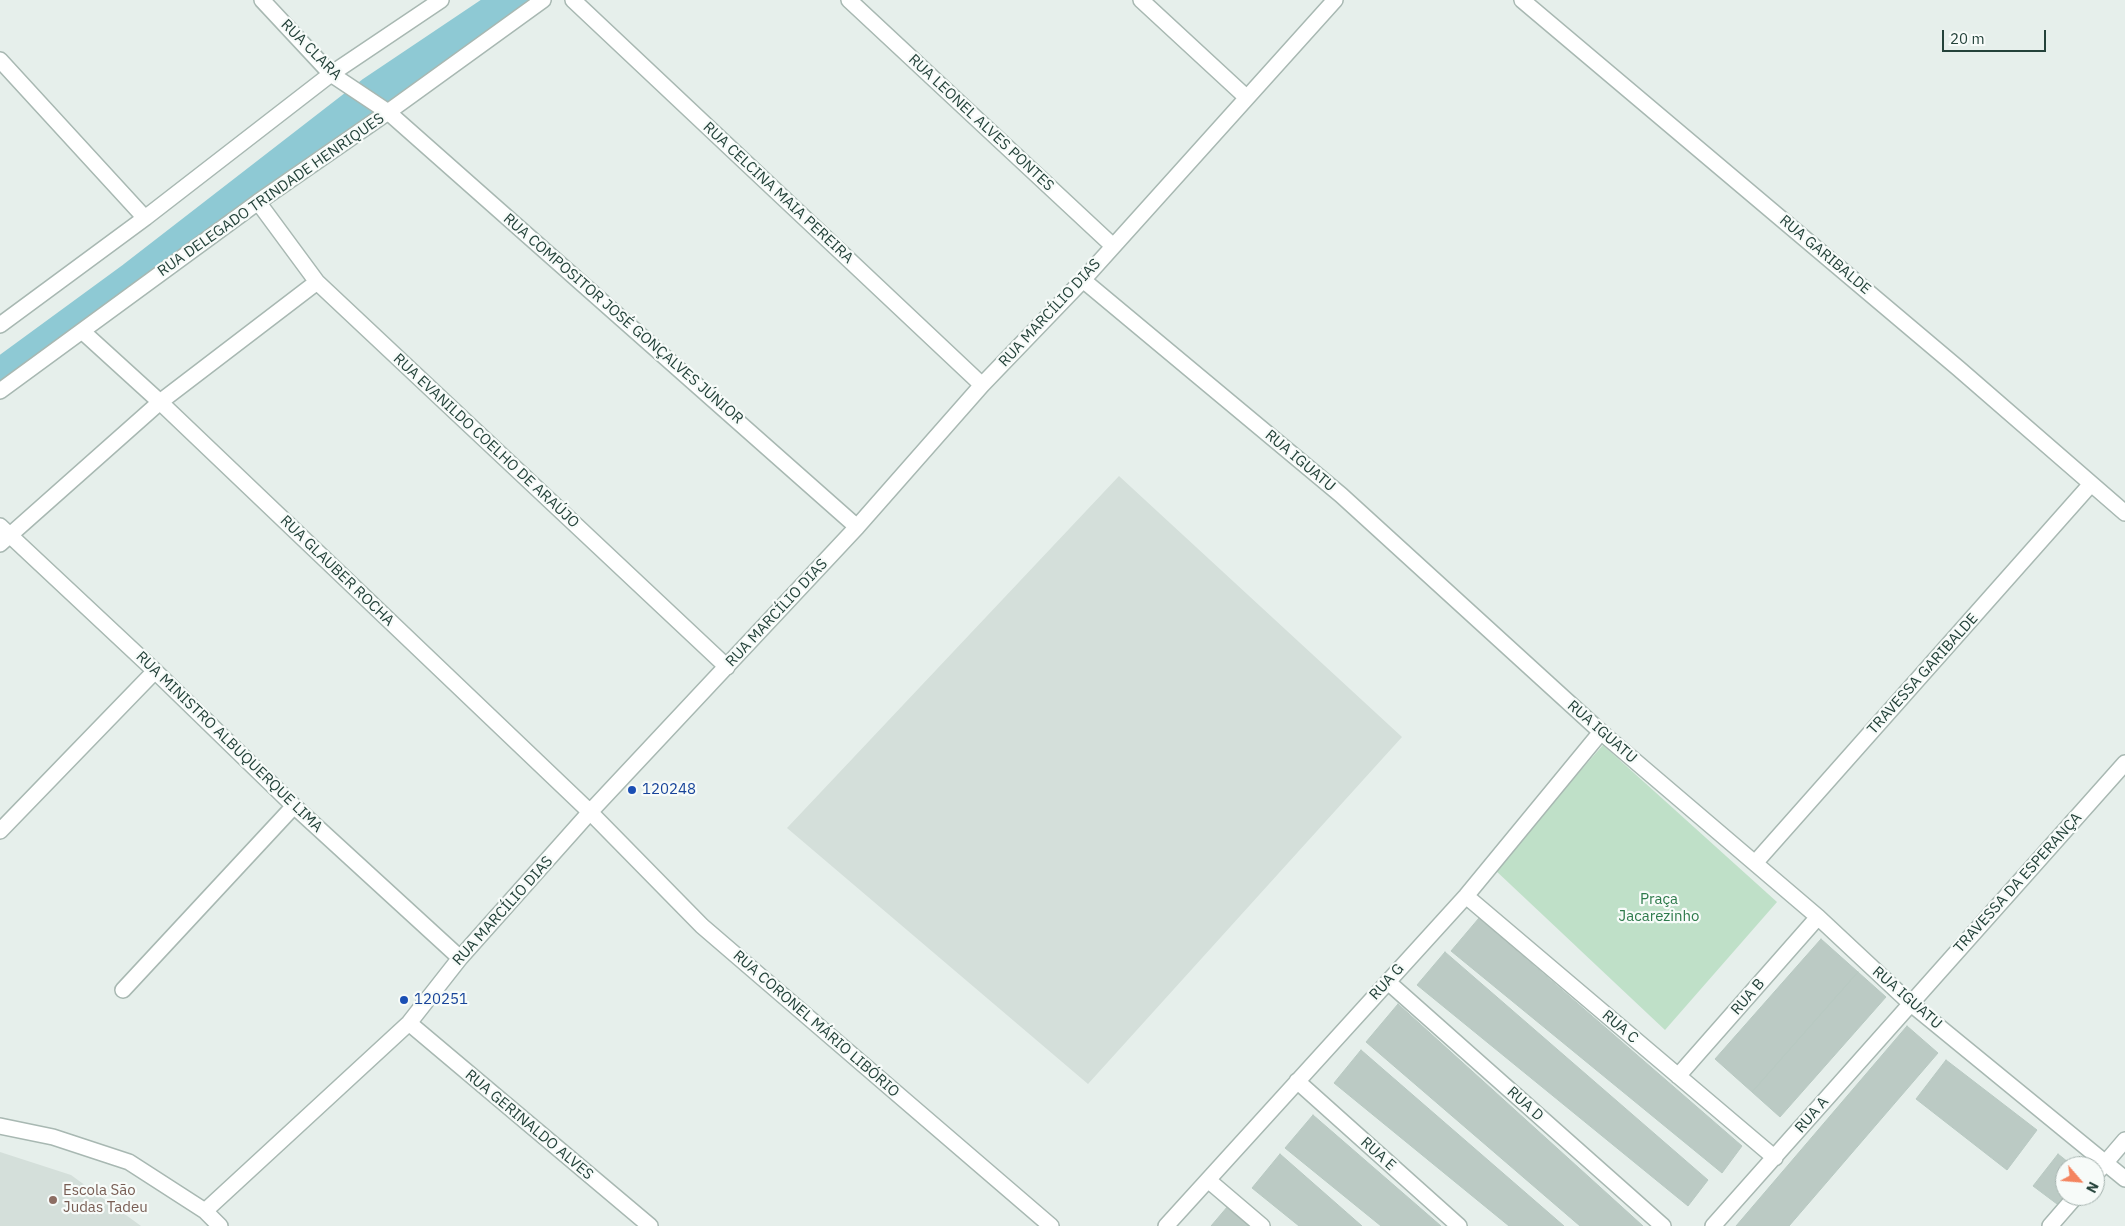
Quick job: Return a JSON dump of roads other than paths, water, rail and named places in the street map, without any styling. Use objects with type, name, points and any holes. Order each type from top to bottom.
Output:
[{"type":"street","name":"RUA CLARA","points":[[262,0],[331,74],[388,112]]},
{"type":"street","points":[[0,326],[145,218],[331,74],[441,0]]},
{"type":"street","name":"RUA DELEGADO TRINDADE HENRIQUES","points":[[0,391],[258,202],[388,112],[543,0]]},
{"type":"street","name":"RUA CELCINA MAIA PEREIRA","points":[[573,0],[982,385]]},
{"type":"street","name":"RUA LEONEL ALVES PONTES","points":[[849,0],[1113,246]]},
{"type":"street","points":[[1141,0],[1246,97]]},
{"type":"street","name":"RUA MARCÍLIO DIAS","points":[[205,1211],[409,1023],[460,958],[590,812],[857,527],[982,385],[1083,280],[1335,0]]},
{"type":"street","name":"RUA GARIBALDE","points":[[1522,0],[1958,368],[2125,513]]},
{"type":"street","points":[[0,60],[145,218]]},
{"type":"street","name":"RUA COMPOSITOR JOSÉ GONÇALVES JÚNIOR","points":[[388,112],[857,527]]},
{"type":"street","name":"RUA EVANILDO COELHO DE ARAÚJO","points":[[258,202],[317,282],[727,667]]},
{"type":"street","name":"RUA IGUATU","points":[[1083,280],[1341,495],[1601,732],[1818,917],[1910,1003],[2125,1179]]},
{"type":"street","points":[[3,535],[160,402],[317,282]]},
{"type":"street","name":"RUA GLAUBER ROCHA","points":[[82,331],[160,402],[590,812]]},
{"type":"street","name":"TRAVESSA GARIBALDE","points":[[1756,863],[2091,484]]},
{"type":"street","name":"RUA MINISTRO ALBUQUERQUE LIMA","points":[[3,535],[155,671],[294,806],[460,958]]},
{"type":"street","points":[[0,831],[155,671]]},
{"type":"street","name":"RUA G","points":[[1166,1226],[1466,896],[1601,732]]},
{"type":"street","name":"TRAVESSA DA ESPERANÇA","points":[[1910,1003],[2125,763]]},
{"type":"street","points":[[122,990],[294,806]]},
{"type":"street","name":"RUA CORONEL MÁRIO LIBÓRIO","points":[[590,812],[702,926],[1050,1226]]},
{"type":"street","name":"RUA C","points":[[1466,896],[1775,1158]]},
{"type":"street","name":"RUA B","points":[[1678,1076],[1818,917]]},
{"type":"street","name":"RUA D","points":[[1388,982],[1663,1226]]},
{"type":"street","name":"RUA A","points":[[1713,1226],[1910,1003]]},
{"type":"street","name":"RUA GERINALDO ALVES","points":[[409,1023],[650,1226]]},
{"type":"street","name":"RUA E","points":[[1297,1082],[1459,1226]]},
{"type":"street","points":[[0,1126],[53,1137],[129,1162],[205,1211],[220,1226]]},
{"type":"street","points":[[2106,1163],[2125,1140]]},
{"type":"street","points":[[1208,1180],[1262,1226]]},
{"type":"street","points":[[2050,1226],[2067,1206]]},
{"type":"waterway","points":[[0,377],[134,279],[373,94],[513,0]]},
{"type":"place","name":"120248","points":[[632,790]]},
{"type":"place","name":"120251","points":[[404,1000]]},
{"type":"place","name":"Escola São Judas Tadeu","points":[[53,1200]]},
{"type":"park label","name":"Praça Jacarezinho","points":[[1659,908]]}]
